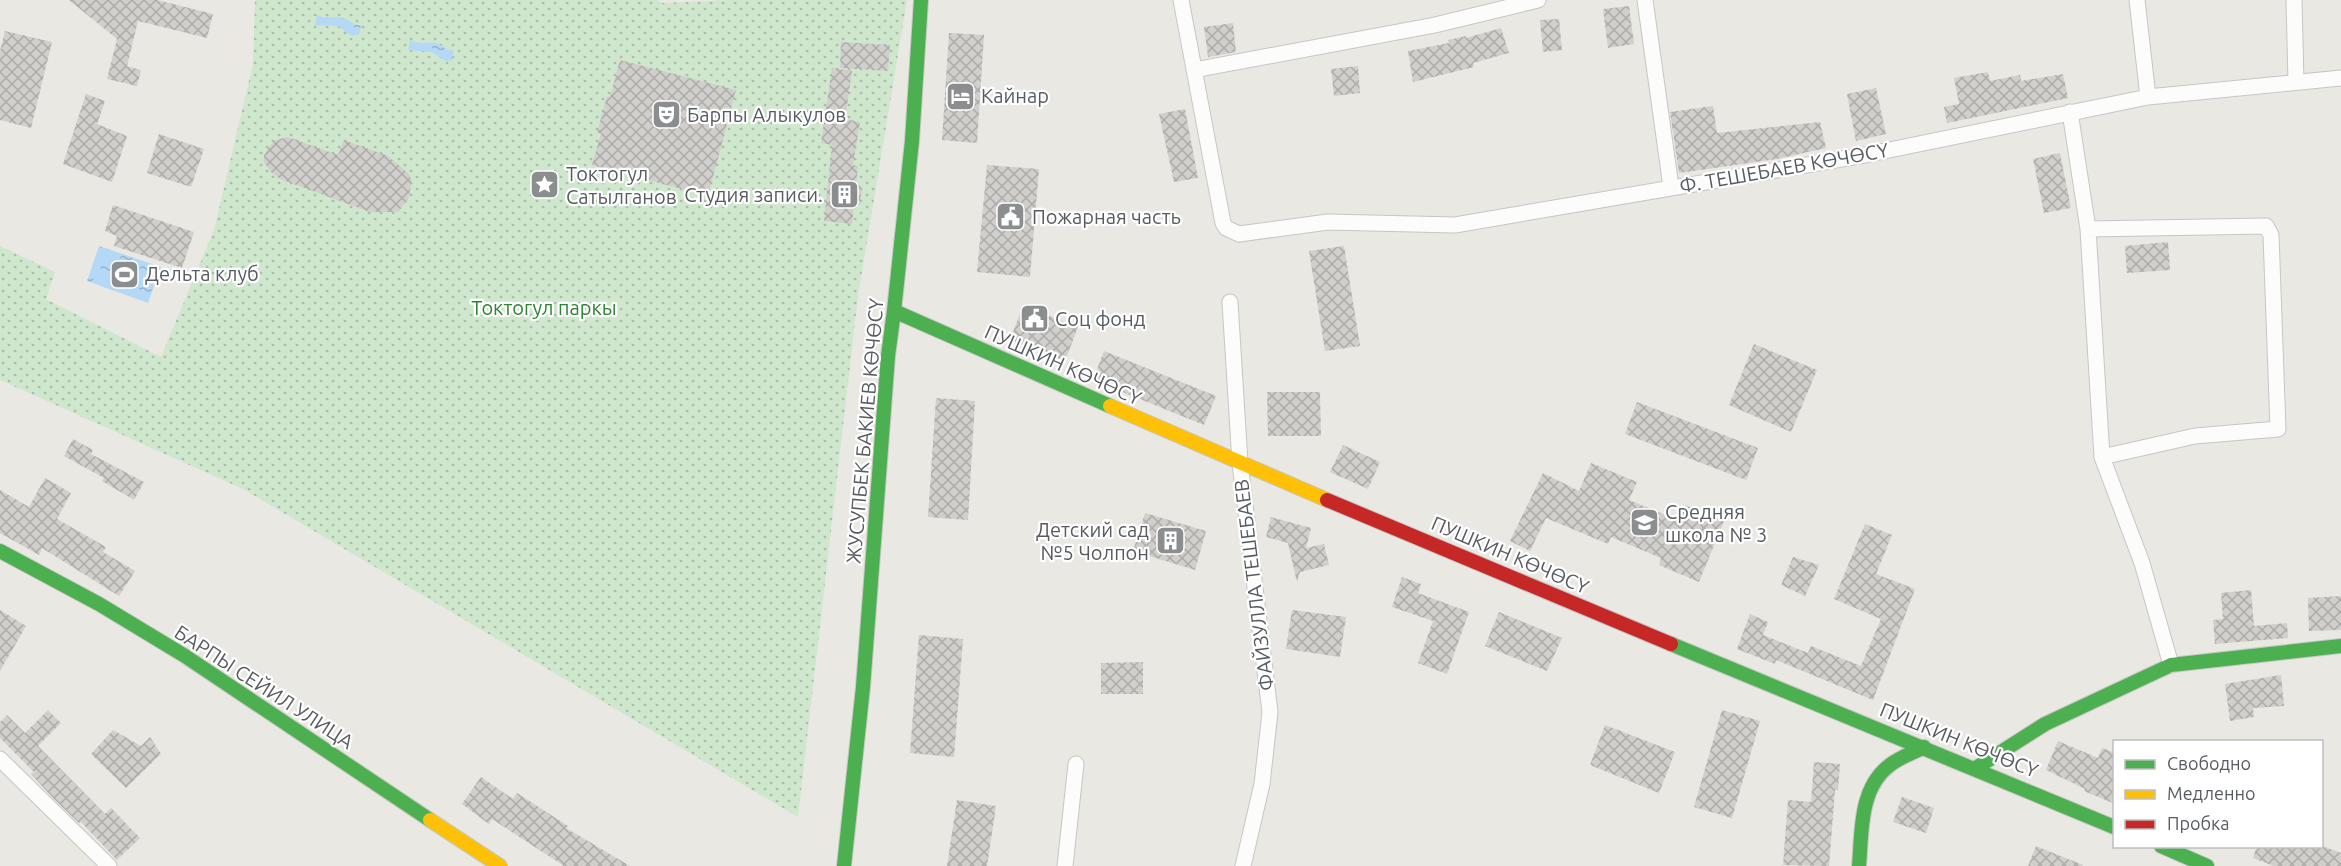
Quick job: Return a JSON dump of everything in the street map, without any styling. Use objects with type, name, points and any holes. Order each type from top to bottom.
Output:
[{"type":"main road","name":"ЖУСУПБЕК БАКИЕВ КӨЧӨСҮ","points":[[844,866],[862,687],[888,356],[912,141],[921,0]]},
{"type":"main road","name":"ПУШКИН КӨЧӨСҮ","points":[[894,311],[1240,463],[1528,585],[2113,826]]},
{"type":"main road","name":"БАРПЫ СЕЙИЛ УЛИЦА","points":[[0,551],[99,604],[185,657],[500,866]]},
{"type":"main road","points":[[1976,768],[2045,724],[2171,666],[2341,646]]},
{"type":"main road","points":[[1859,866],[1865,806],[1874,781],[1888,766],[1924,747]]},
{"type":"main road","points":[[2166,848],[2207,866]]},
{"type":"street","points":[[1181,0],[1194,70],[1435,26],[1538,0]]},
{"type":"street","points":[[1645,0],[1671,187]]},
{"type":"street","points":[[2137,0],[2148,97]]},
{"type":"street","points":[[2294,0],[2296,82]]},
{"type":"street","name":"Ф. ТЕШЕБАЕВ КӨЧӨСҮ","points":[[1194,70],[1223,223],[1226,228],[1239,234],[1328,222],[1455,225],[1865,155],[2148,97],[2341,78]]},
{"type":"street","points":[[2070,112],[2088,229],[2102,457],[2142,563],[2171,666]]},
{"type":"street","points":[[2088,229],[2266,226],[2271,235],[2278,429],[2195,436],[2102,457]]},
{"type":"street","name":"ФАЙЗУЛЛА ТЕШЕБАЕВ","points":[[1230,302],[1240,463],[1270,712],[1262,784],[1243,866]]},
{"type":"street","points":[[0,759],[109,866]]},
{"type":"street","points":[[1065,866],[1076,764]]},
{"type":"green space","name":"Токтогул паркы","points":[[255,0],[658,0],[661,3],[728,0],[907,0],[858,296],[798,817],[243,489],[0,380],[0,246],[55,272],[46,299],[161,357],[214,230],[253,64]]},
{"type":"water","points":[[317,15],[342,18],[361,25],[359,35],[352,36],[338,26],[315,25]]},
{"type":"water","points":[[410,40],[436,43],[449,50],[454,50],[452,60],[446,61],[431,52],[408,50]]},
{"type":"water","name":"Дельта клуб","points":[[99,246],[161,267],[148,303],[87,281]]},
{"type":"building","points":[[69,0],[157,0],[213,14],[207,38],[138,21],[127,66],[141,70],[137,86],[107,79],[117,39]]},
{"type":"building","points":[[1629,6],[1634,44],[1608,48],[1603,9]]},
{"type":"building","points":[[1559,19],[1562,50],[1543,52],[1540,20]]},
{"type":"building","points":[[1233,23],[1236,52],[1208,57],[1204,27]]},
{"type":"building","points":[[1501,28],[1509,53],[1473,63],[1474,67],[1413,82],[1408,51],[1449,43],[1448,40],[1466,36],[1466,38]]},
{"type":"building","points":[[5,31],[52,42],[31,128],[0,120],[0,51]]},
{"type":"building","points":[[949,33],[984,35],[977,143],[942,140]]},
{"type":"building","points":[[841,42],[890,45],[888,71],[840,68]]},
{"type":"building","name":"Барпы Алыкулов","points":[[620,60],[736,90],[708,196],[592,165],[601,133],[597,133]]},
{"type":"building","points":[[1358,66],[1360,93],[1334,96],[1331,69]]},
{"type":"building","points":[[832,68],[852,71],[845,119],[860,122],[853,165],[858,166],[856,185],[862,186],[860,205],[854,205],[852,224],[824,221],[832,145],[821,143]]},
{"type":"building","points":[[1988,72],[1990,81],[2020,75],[2021,81],[2063,74],[2068,98],[1947,123],[1944,107],[1959,104],[1954,78]]},
{"type":"building","points":[[1876,88],[1886,134],[1856,141],[1847,94]]},
{"type":"building","points":[[86,94],[105,101],[97,124],[127,136],[112,182],[63,164]]},
{"type":"building","points":[[1713,106],[1717,133],[1820,122],[1826,148],[1777,159],[1679,173],[1670,112]]},
{"type":"building","points":[[1185,109],[1198,178],[1174,182],[1159,114]]},
{"type":"building","points":[[159,134],[204,149],[191,187],[147,173]]},
{"type":"building","points":[[288,137],[338,155],[344,140],[388,156],[409,174],[412,182],[408,200],[398,212],[370,212],[280,179],[264,162],[264,156],[276,140]]},
{"type":"building","points":[[2060,153],[2071,208],[2044,213],[2033,159]]},
{"type":"building","points":[[987,165],[1039,169],[1030,277],[977,272]]},
{"type":"building","points":[[113,205],[194,232],[182,268],[114,246],[117,236],[105,231]]},
{"type":"building","points":[[2168,242],[2170,270],[2127,273],[2125,246]]},
{"type":"building","points":[[1344,246],[1360,346],[1325,351],[1309,251]]},
{"type":"building","points":[[1023,306],[1078,327],[1065,361],[1010,340]]},
{"type":"building","points":[[1754,344],[1817,370],[1791,432],[1729,405]]},
{"type":"building","points":[[1104,351],[1216,396],[1204,425],[1093,380]]},
{"type":"building","points":[[1267,392],[1320,392],[1321,436],[1268,436]]},
{"type":"building","points":[[936,398],[975,401],[968,520],[928,517]]},
{"type":"building","points":[[1637,402],[1758,448],[1746,480],[1625,434]]},
{"type":"building","points":[[73,439],[93,450],[91,454],[144,482],[134,500],[102,481],[104,478],[64,456]]},
{"type":"building","points":[[1343,445],[1380,462],[1368,489],[1330,472]]},
{"type":"building","name":"Средняя школа № 3","points":[[1591,463],[1637,482],[1629,500],[1678,520],[1685,505],[1724,521],[1699,582],[1659,565],[1661,558],[1611,537],[1608,544],[1546,518],[1530,551],[1510,541],[1543,473],[1579,491]]},
{"type":"building","points":[[45,478],[71,493],[57,519],[106,547],[103,552],[135,571],[119,596],[42,548],[39,555],[0,533],[0,490],[29,507]]},
{"type":"building","name":"Детский сад №5 Чолпон","points":[[1145,513],[1206,531],[1195,570],[1133,551]]},
{"type":"building","points":[[1271,517],[1311,528],[1306,548],[1324,544],[1329,565],[1300,572],[1297,582],[1288,543],[1266,537]]},
{"type":"building","points":[[1865,524],[1892,535],[1876,574],[1915,589],[1873,700],[1776,660],[1775,664],[1737,649],[1750,614],[1768,622],[1763,635],[1808,653],[1811,646],[1861,666],[1881,619],[1834,599]]},
{"type":"building","points":[[1793,557],[1819,565],[1805,596],[1781,585]]},
{"type":"building","points":[[1402,577],[1421,584],[1418,593],[1469,612],[1447,674],[1418,663],[1433,621],[1392,607]]},
{"type":"building","points":[[2251,590],[2254,626],[2287,623],[2288,638],[2215,644],[2213,620],[2223,619],[2221,593]]},
{"type":"building","points":[[2341,596],[2341,630],[2309,631],[2308,598]]},
{"type":"building","points":[[0,610],[26,626],[0,671]]},
{"type":"building","points":[[1292,610],[1346,617],[1340,657],[1286,649]]},
{"type":"building","points":[[1499,612],[1562,638],[1547,671],[1485,646]]},
{"type":"building","points":[[919,635],[963,639],[954,757],[910,753]]},
{"type":"building","points":[[1143,662],[1143,694],[1101,694],[1101,663]]},
{"type":"building","points":[[2281,675],[2284,706],[2253,708],[2254,717],[2230,721],[2225,684]]},
{"type":"building","points":[[48,710],[61,723],[38,746],[105,814],[111,808],[140,838],[117,860],[81,822],[79,823],[54,799],[31,774],[34,772],[0,738],[0,722],[7,715],[25,733]]},
{"type":"building","points":[[1722,710],[1760,721],[1732,818],[1694,807]]},
{"type":"building","points":[[1605,725],[1675,752],[1659,793],[1590,765]]},
{"type":"building","points":[[113,730],[141,746],[150,737],[161,754],[126,788],[91,754]]},
{"type":"building","points":[[2058,741],[2098,758],[2102,748],[2113,752],[2113,803],[2084,791],[2085,789],[2046,770]]},
{"type":"building","points":[[1814,762],[1840,764],[1838,790],[1835,790],[1829,866],[1783,865],[1788,800],[1811,802]]},
{"type":"building","points":[[481,777],[513,799],[517,793],[568,826],[566,828],[630,866],[564,866],[492,819],[489,824],[462,804]]},
{"type":"building","points":[[1902,797],[1934,808],[1926,833],[1893,822]]},
{"type":"building","points":[[957,800],[996,806],[987,866],[947,866]]},
{"type":"building","points":[[2036,846],[2083,865],[2083,866],[2028,866]]},
{"type":"building","points":[[2323,846],[2341,853],[2341,866],[2274,866],[2253,858],[2256,848],[2323,848]]},
{"type":"traffic: fast","points":[[921,0],[912,141],[894,311],[1110,406]]},
{"type":"traffic: fast","points":[[844,866],[863,687],[888,356],[894,311]]},
{"type":"traffic: fast","points":[[0,551],[99,604],[185,656],[430,820]]},
{"type":"traffic: fast","points":[[1671,644],[2113,827]]},
{"type":"traffic: fast","points":[[1976,768],[2045,724],[2171,665],[2341,646]]},
{"type":"traffic: fast","points":[[1859,866],[1864,811],[1873,786],[1890,765],[1924,747]]},
{"type":"traffic: fast","points":[[2166,848],[2207,866]]},
{"type":"traffic: slow","points":[[1110,406],[1327,500]]},
{"type":"traffic: slow","points":[[430,820],[500,866]]},
{"type":"traffic: jam","points":[[1327,500],[1671,644]]},
{"type":"place","name":"Кайнар","points":[[960,96]]},
{"type":"place","name":"Барпы Алыкулов","points":[[666,115]]},
{"type":"place","name":"Токтогул Сатылганов","points":[[545,185]]},
{"type":"place","name":"Студия записи.","points":[[844,195]]},
{"type":"place","name":"Пожарная часть","points":[[1011,217]]},
{"type":"place","name":"Дельта клуб","points":[[124,274]]},
{"type":"place","name":"Соц фонд","points":[[1034,319]]},
{"type":"place","name":"Средняя школа № 3","points":[[1644,523]]},
{"type":"place","name":"Детский сад №5 Чолпон","points":[[1170,541]]}]
